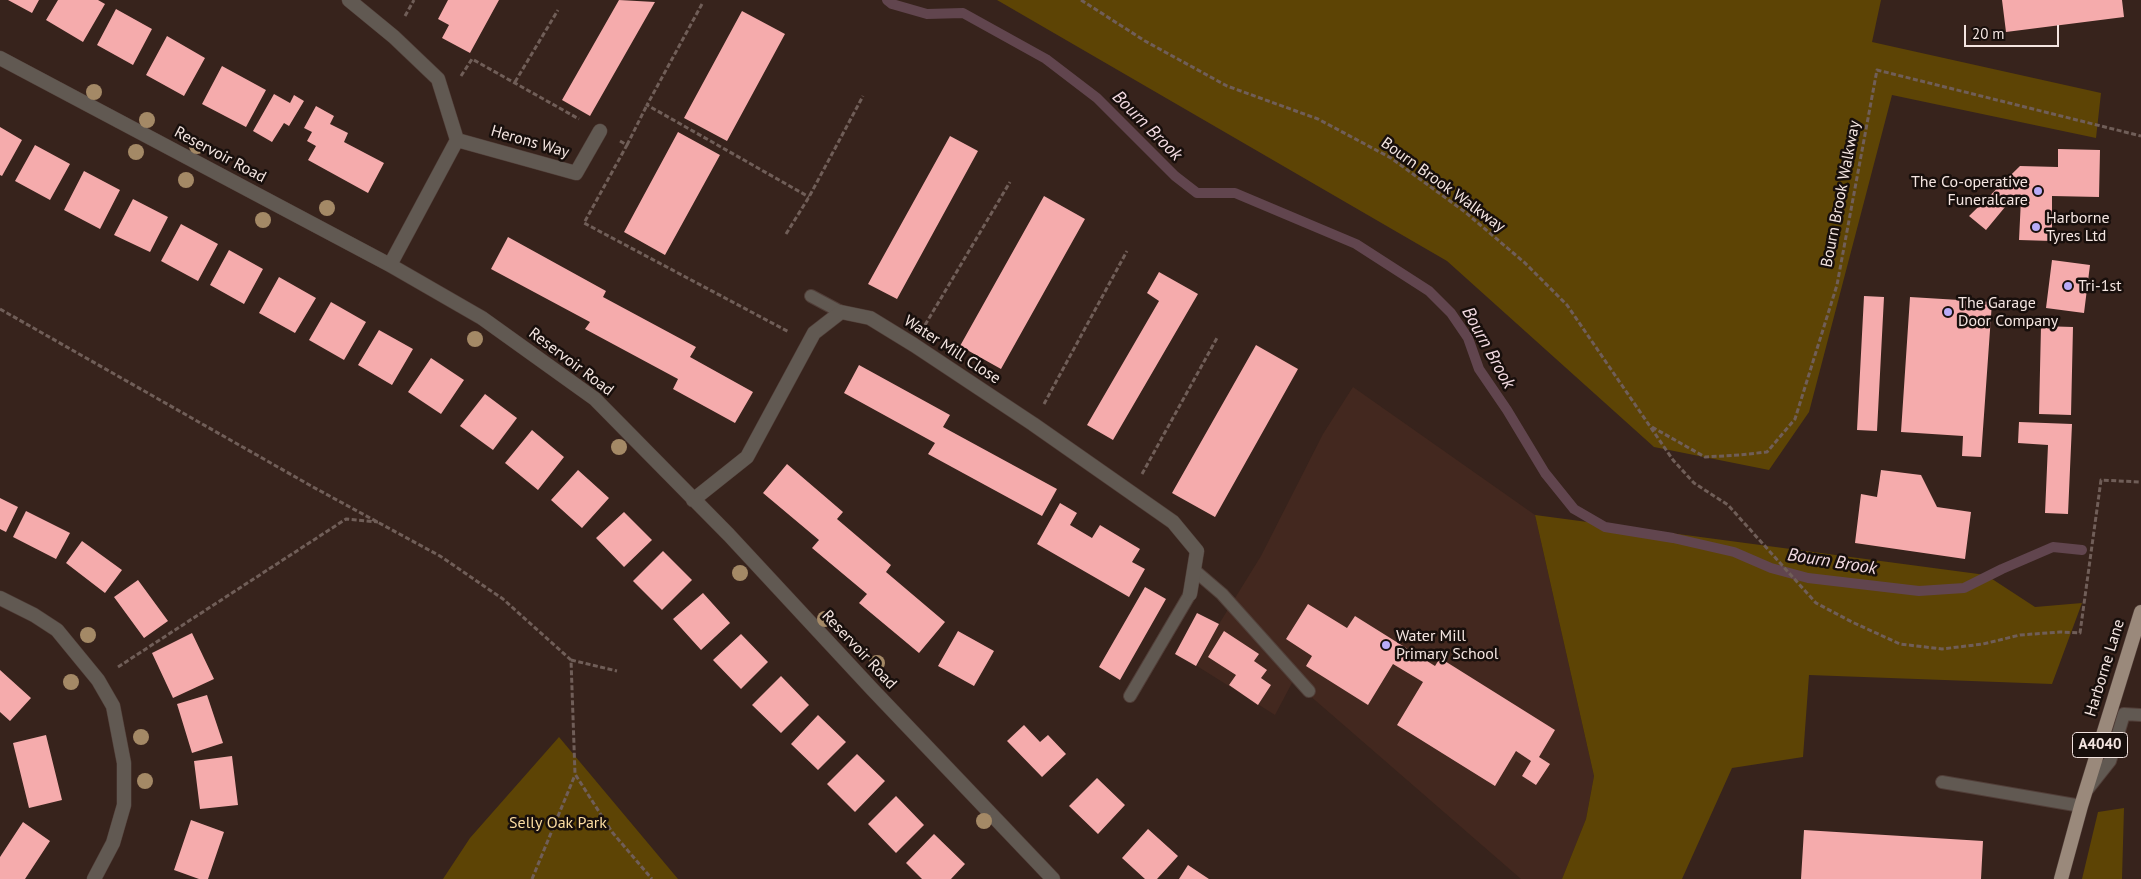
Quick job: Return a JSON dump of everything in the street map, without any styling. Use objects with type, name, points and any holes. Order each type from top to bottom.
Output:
[{"type":"main road","name":"Harborne Lane","points":[[2061,879],[2081,806],[2141,612]]},
{"type":"street","points":[[349,0],[394,37],[438,79],[457,140],[390,266]]},
{"type":"street","name":"Reservoir Road","points":[[0,58],[390,266],[482,318],[595,398],[729,535],[1053,879]]},
{"type":"street","name":"Herons Way","points":[[457,140],[576,173],[600,131]]},
{"type":"street","points":[[693,500],[747,457],[814,333],[841,312]]},
{"type":"street","name":"Water Mill Close","points":[[841,312],[870,318],[914,345],[1033,424],[1173,522],[1197,551],[1190,594]]},
{"type":"street","points":[[0,598],[34,615],[57,630],[98,680],[113,706],[124,763],[124,805],[113,843],[94,879]]},
{"type":"lane","points":[[811,296],[841,312]]},
{"type":"lane","points":[[1194,570],[1222,594],[1309,691]]},
{"type":"lane","points":[[1130,696],[1190,594]]},
{"type":"lane","points":[[2086,792],[2110,761],[2124,714],[2141,715]]},
{"type":"lane","points":[[1942,782],[2081,806]]},
{"type":"path","name":"Bourn Brook Walkway","points":[[1081,0],[1145,40],[1227,86],[1318,119],[1391,158],[1465,212],[1525,263],[1567,305],[1673,460],[1694,483],[1728,505],[1816,602],[1852,622],[1900,644],[1942,648],[1983,644],[2020,635],[2060,632],[2080,633],[2101,480],[2141,482]]},
{"type":"path","points":[[702,4],[584,223],[794,334]]},
{"type":"path","points":[[515,82],[558,10]]},
{"type":"path","points":[[446,102],[472,59],[627,145]]},
{"type":"path","name":"Bourn Brook Walkway","points":[[1649,426],[1705,457],[1767,452],[1795,420],[1837,284],[1878,70],[2141,136]]},
{"type":"path","points":[[786,234],[809,197],[863,96]]},
{"type":"path","points":[[647,105],[809,197]]},
{"type":"path","points":[[914,345],[1010,182]]},
{"type":"path","points":[[1033,424],[1127,251]]},
{"type":"path","points":[[0,309],[313,487],[381,522],[440,556],[503,599],[571,660],[616,671]]},
{"type":"path","points":[[1131,494],[1217,338]]},
{"type":"path","points":[[98,680],[346,519],[381,522]]},
{"type":"path","points":[[532,879],[575,774],[571,660]]},
{"type":"path","points":[[575,774],[612,832],[652,879]]},
{"type":"shaded area","name":"Water Mill Primary School","points":[[1353,387],[1535,515],[1594,776],[1586,819],[1562,879],[1521,879],[1293,681],[1275,715],[1197,666],[1219,624],[1261,556],[1323,434]]},
{"type":"green space","points":[[997,0],[1881,0],[1872,42],[2101,93],[2096,138],[1892,95],[1809,412],[1769,470],[1654,447],[1447,261]]},
{"type":"green space","points":[[1535,515],[1986,575],[2035,607],[2082,603],[2052,684],[1809,675],[1803,757],[1732,768],[1682,879],[1562,879],[1586,819],[1594,776]]},
{"type":"green space","name":"Selly Oak Park","points":[[559,737],[678,879],[443,879],[470,838]]},
{"type":"green space","points":[[2124,808],[2122,879],[2082,879],[2098,812]]},
{"type":"building","points":[[8,0],[39,0],[32,13]]},
{"type":"building","points":[[58,0],[98,0],[105,4],[83,42],[46,20]]},
{"type":"building","points":[[448,0],[499,0],[470,53],[442,38],[449,25],[438,19]]},
{"type":"building","points":[[619,0],[655,2],[590,116],[562,100]]},
{"type":"building","points":[[2002,0],[2122,0],[2124,17],[2006,32]]},
{"type":"building","points":[[116,9],[152,29],[133,65],[97,45]]},
{"type":"building","points":[[742,11],[785,34],[727,141],[684,118]]},
{"type":"building","points":[[167,36],[205,58],[184,96],[146,75]]},
{"type":"building","points":[[222,66],[266,90],[246,127],[202,104]]},
{"type":"building","points":[[274,94],[290,103],[294,95],[304,101],[289,126],[284,123],[272,142],[253,131]]},
{"type":"building","points":[[316,106],[334,116],[330,124],[348,133],[344,142],[384,163],[368,193],[308,160],[316,146],[307,141],[312,132],[304,128]]},
{"type":"building","points":[[0,127],[22,140],[2,176],[0,175]]},
{"type":"building","points":[[678,132],[720,155],[665,255],[624,232]]},
{"type":"building","points":[[950,136],[978,151],[897,299],[868,284]]},
{"type":"building","points":[[35,145],[70,164],[50,200],[15,181]]},
{"type":"building","points":[[2058,149],[2100,150],[2099,197],[2052,196],[2052,241],[2019,240],[2021,199],[2010,201],[1986,230],[1969,216],[2020,166],[2058,167]]},
{"type":"building","points":[[84,171],[120,190],[100,229],[64,210]]},
{"type":"building","points":[[1044,196],[1085,219],[1001,369],[960,346]]},
{"type":"building","points":[[133,199],[168,217],[150,252],[114,235]]},
{"type":"building","points":[[181,224],[218,244],[198,281],[161,261]]},
{"type":"building","points":[[508,237],[606,291],[603,297],[696,347],[690,357],[753,392],[735,423],[673,389],[678,379],[585,329],[590,322],[491,269]]},
{"type":"building","points":[[229,250],[263,269],[244,304],[210,285]]},
{"type":"building","name":"Tri-1st","points":[[2052,260],[2090,265],[2084,313],[2046,308]]},
{"type":"building","points":[[1159,272],[1198,294],[1113,440],[1087,425],[1159,301],[1147,293]]},
{"type":"building","points":[[279,277],[316,298],[295,333],[259,313]]},
{"type":"building","points":[[1864,296],[1884,297],[1877,431],[1857,430]]},
{"type":"building","points":[[1910,297],[1992,302],[1981,457],[1962,456],[1963,436],[1901,432]]},
{"type":"building","points":[[331,302],[366,322],[344,360],[309,340]]},
{"type":"building","points":[[2041,326],[2073,327],[2071,415],[2039,414]]},
{"type":"building","points":[[379,330],[413,349],[392,385],[358,365]]},
{"type":"building","points":[[1256,345],[1298,369],[1215,517],[1172,493]]},
{"type":"building","points":[[431,358],[464,380],[441,414],[408,392]]},
{"type":"building","points":[[859,365],[950,415],[943,427],[1057,489],[1042,516],[928,454],[935,443],[844,393]]},
{"type":"building","points":[[485,394],[517,418],[493,450],[460,426]]},
{"type":"building","points":[[2019,422],[2072,424],[2068,514],[2045,513],[2048,445],[2018,443]]},
{"type":"building","points":[[532,430],[564,457],[538,490],[505,463]]},
{"type":"building","points":[[787,464],[843,512],[837,519],[891,565],[886,572],[945,622],[919,653],[859,603],[867,594],[812,548],[819,540],[763,493]]},
{"type":"building","points":[[578,470],[609,498],[582,528],[551,500]]},
{"type":"building","points":[[1881,470],[1921,475],[1937,507],[1971,512],[1965,559],[1855,543],[1861,494],[1877,497]]},
{"type":"building","points":[[0,498],[18,507],[6,532],[0,529]]},
{"type":"building","points":[[1060,503],[1077,513],[1070,525],[1092,538],[1100,525],[1140,549],[1132,562],[1145,569],[1129,597],[1037,544]]},
{"type":"building","points":[[26,511],[70,533],[56,559],[13,537]]},
{"type":"building","points":[[624,512],[652,540],[624,567],[596,538]]},
{"type":"building","points":[[82,541],[122,570],[105,593],[66,563]]},
{"type":"building","points":[[663,551],[692,580],[662,610],[633,581]]},
{"type":"building","points":[[138,580],[168,621],[144,638],[114,597]]},
{"type":"building","points":[[1145,587],[1166,599],[1120,680],[1099,667]]},
{"type":"building","points":[[703,593],[730,623],[701,650],[673,619]]},
{"type":"building","points":[[1308,604],[1347,628],[1355,616],[1435,666],[1440,658],[1555,730],[1539,757],[1550,764],[1536,785],[1522,776],[1531,761],[1516,751],[1495,786],[1397,725],[1423,682],[1393,664],[1368,705],[1306,666],[1312,656],[1286,639]]},
{"type":"building","points":[[1197,613],[1219,624],[1196,666],[1175,654]]},
{"type":"building","points":[[958,631],[994,651],[974,686],[938,666]]},
{"type":"building","points":[[1224,631],[1259,654],[1254,661],[1267,670],[1261,678],[1271,685],[1258,705],[1229,685],[1236,675],[1208,657]]},
{"type":"building","points":[[192,633],[214,679],[173,698],[152,653]]},
{"type":"building","points":[[741,634],[768,662],[741,689],[713,660]]},
{"type":"building","points":[[0,670],[31,698],[10,721],[0,712]]},
{"type":"building","points":[[781,676],[809,705],[781,733],[752,705]]},
{"type":"building","points":[[207,695],[223,743],[192,753],[177,704]]},
{"type":"building","points":[[818,715],[846,742],[818,770],[791,744]]},
{"type":"building","points":[[1024,725],[1040,742],[1048,735],[1066,754],[1042,777],[1007,741]]},
{"type":"building","points":[[46,735],[62,800],[29,808],[13,743]]},
{"type":"building","points":[[857,754],[885,781],[855,812],[827,784]]},
{"type":"building","points":[[232,756],[238,805],[200,809],[194,761]]},
{"type":"building","points":[[1097,778],[1125,805],[1098,834],[1069,806]]},
{"type":"building","points":[[896,796],[924,825],[896,853],[868,824]]},
{"type":"building","points":[[191,820],[224,832],[208,879],[199,879],[174,870]]},
{"type":"building","points":[[23,822],[50,841],[25,879],[0,879],[0,857]]},
{"type":"building","points":[[1148,829],[1178,856],[1157,879],[1145,879],[1122,858]]},
{"type":"building","points":[[1804,830],[1983,841],[1981,879],[1801,879]]},
{"type":"building","points":[[934,834],[965,864],[951,879],[922,879],[906,863]]},
{"type":"building","points":[[1188,865],[1209,879],[1179,879]]},
{"type":"waterway","name":"Bourn Brook","points":[[887,0],[892,4],[927,14],[963,13],[1046,59],[1097,98],[1175,176],[1197,193],[1235,193],[1356,244],[1429,291],[1451,313],[1468,338],[1479,369],[1507,410],[1545,473],[1574,509],[1605,527],[1673,538],[1734,552],[1771,568],[1808,578],[1919,591],[1964,588],[2053,547],[2082,550]]},
{"type":"place","name":"The Co-operative Funeralcare","points":[[2038,191]]},
{"type":"place","name":"Harborne Tyres Ltd","points":[[2036,227]]},
{"type":"place","name":"Tri-1st","points":[[2068,286]]},
{"type":"place","name":"The Garage Door Company","points":[[1948,312]]},
{"type":"place","name":"Water Mill Primary School","points":[[1386,645]]}]
